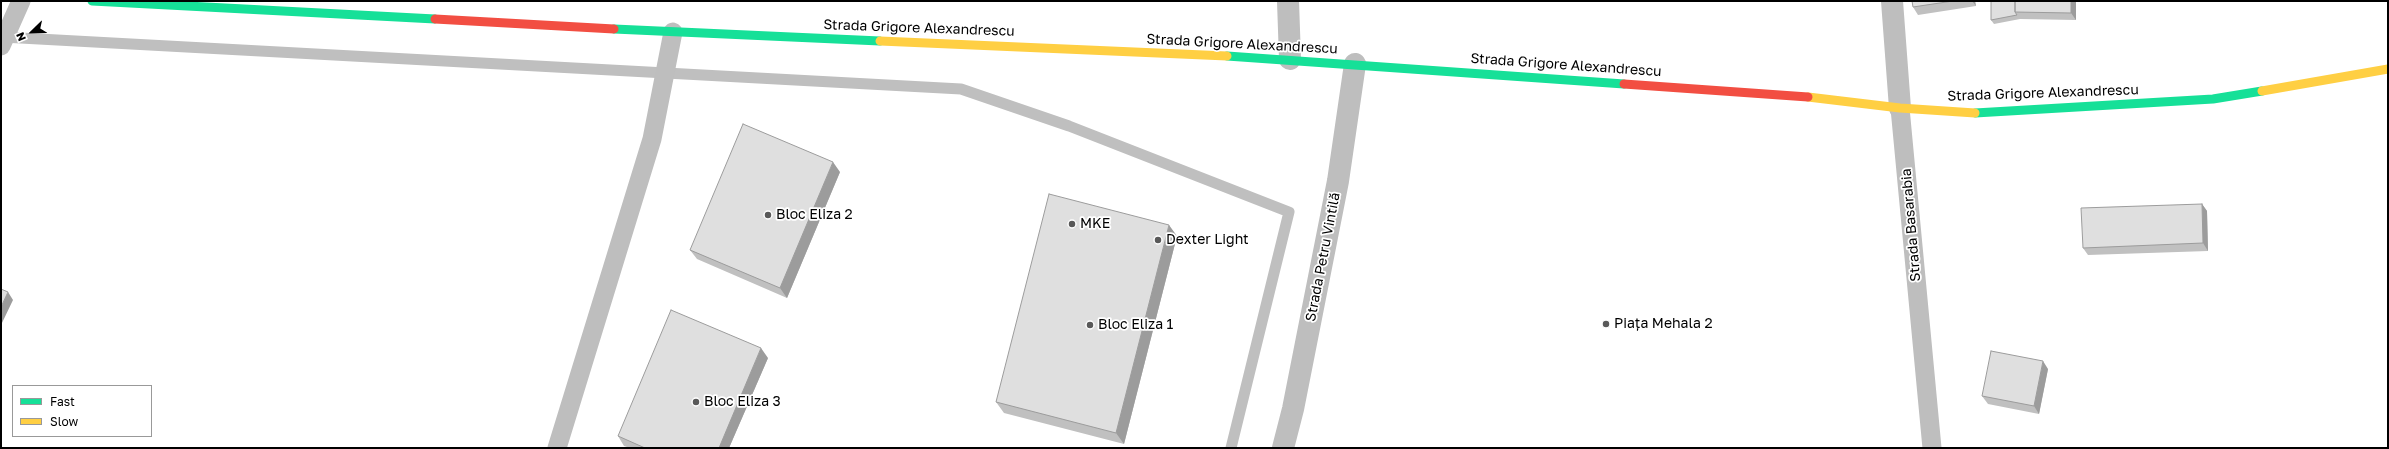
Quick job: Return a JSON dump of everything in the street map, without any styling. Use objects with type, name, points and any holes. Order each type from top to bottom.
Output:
[{"type":"street","name":"Strada Grigore Alexandrescu","points":[[92,1],[673,32],[1290,59],[1821,98],[1900,108],[1967,113],[2213,99],[2388,69]]},
{"type":"street","points":[[1288,1],[1290,59]]},
{"type":"street","name":"Strada Basarabia","points":[[1892,1],[1900,108]]},
{"type":"street","name":"Strada Petru Vintilă","points":[[1283,448],[1293,409],[1338,181],[1355,64]]},
{"type":"lane","points":[[1,46],[21,1]]},
{"type":"lane","points":[[557,448],[652,139],[673,32]]},
{"type":"lane","name":"Strada Basarabia","points":[[1900,108],[1932,448]]},
{"type":"building","points":[[1912,1],[1953,1],[1913,7]]},
{"type":"building","points":[[1991,1],[2015,1],[2015,12],[2017,15],[1991,20]]},
{"type":"building","points":[[2015,1],[2071,1],[2071,13],[2015,12]]},
{"type":"building","name":"Bloc Eliza 2","points":[[743,124],[833,162],[780,288],[690,250]]},
{"type":"building","name":"Bloc Eliza 1","points":[[1049,194],[1169,225],[1116,433],[996,402]]},
{"type":"building","points":[[2202,204],[2203,243],[2083,248],[2081,208]]},
{"type":"building","points":[[1,289],[8,292],[1,307]]},
{"type":"building","name":"Bloc Eliza 3","points":[[671,310],[761,348],[719,448],[645,448],[618,436]]},
{"type":"building","points":[[1991,351],[2043,361],[2034,406],[1982,396]]},
{"type":"waterway","points":[[2,37],[961,89],[1069,126],[1289,212],[1231,448]]},
{"type":"traffic: fast","points":[[92,1],[435,19]]},
{"type":"traffic: fast","points":[[614,29],[880,41]]},
{"type":"traffic: fast","points":[[1227,56],[1624,84]]},
{"type":"traffic: fast","points":[[1975,113],[2213,99],[2262,91]]},
{"type":"traffic: slow","points":[[880,41],[1227,56]]},
{"type":"traffic: slow","points":[[2262,91],[2388,69]]},
{"type":"traffic: slow","points":[[1808,97],[1900,108],[1975,113]]},
{"type":"traffic: jam","points":[[435,19],[614,29]]},
{"type":"traffic: jam","points":[[1624,84],[1808,97]]},
{"type":"place","name":"Bloc Eliza 2","points":[[768,215]]},
{"type":"place","name":"MKE","points":[[1072,224]]},
{"type":"place","name":"Dexter Light","points":[[1158,240]]},
{"type":"place","name":"Piața Mehala 2","points":[[1606,324]]},
{"type":"place","name":"Bloc Eliza 1","points":[[1090,325]]},
{"type":"place","name":"Bloc Eliza 3","points":[[696,402]]}]
